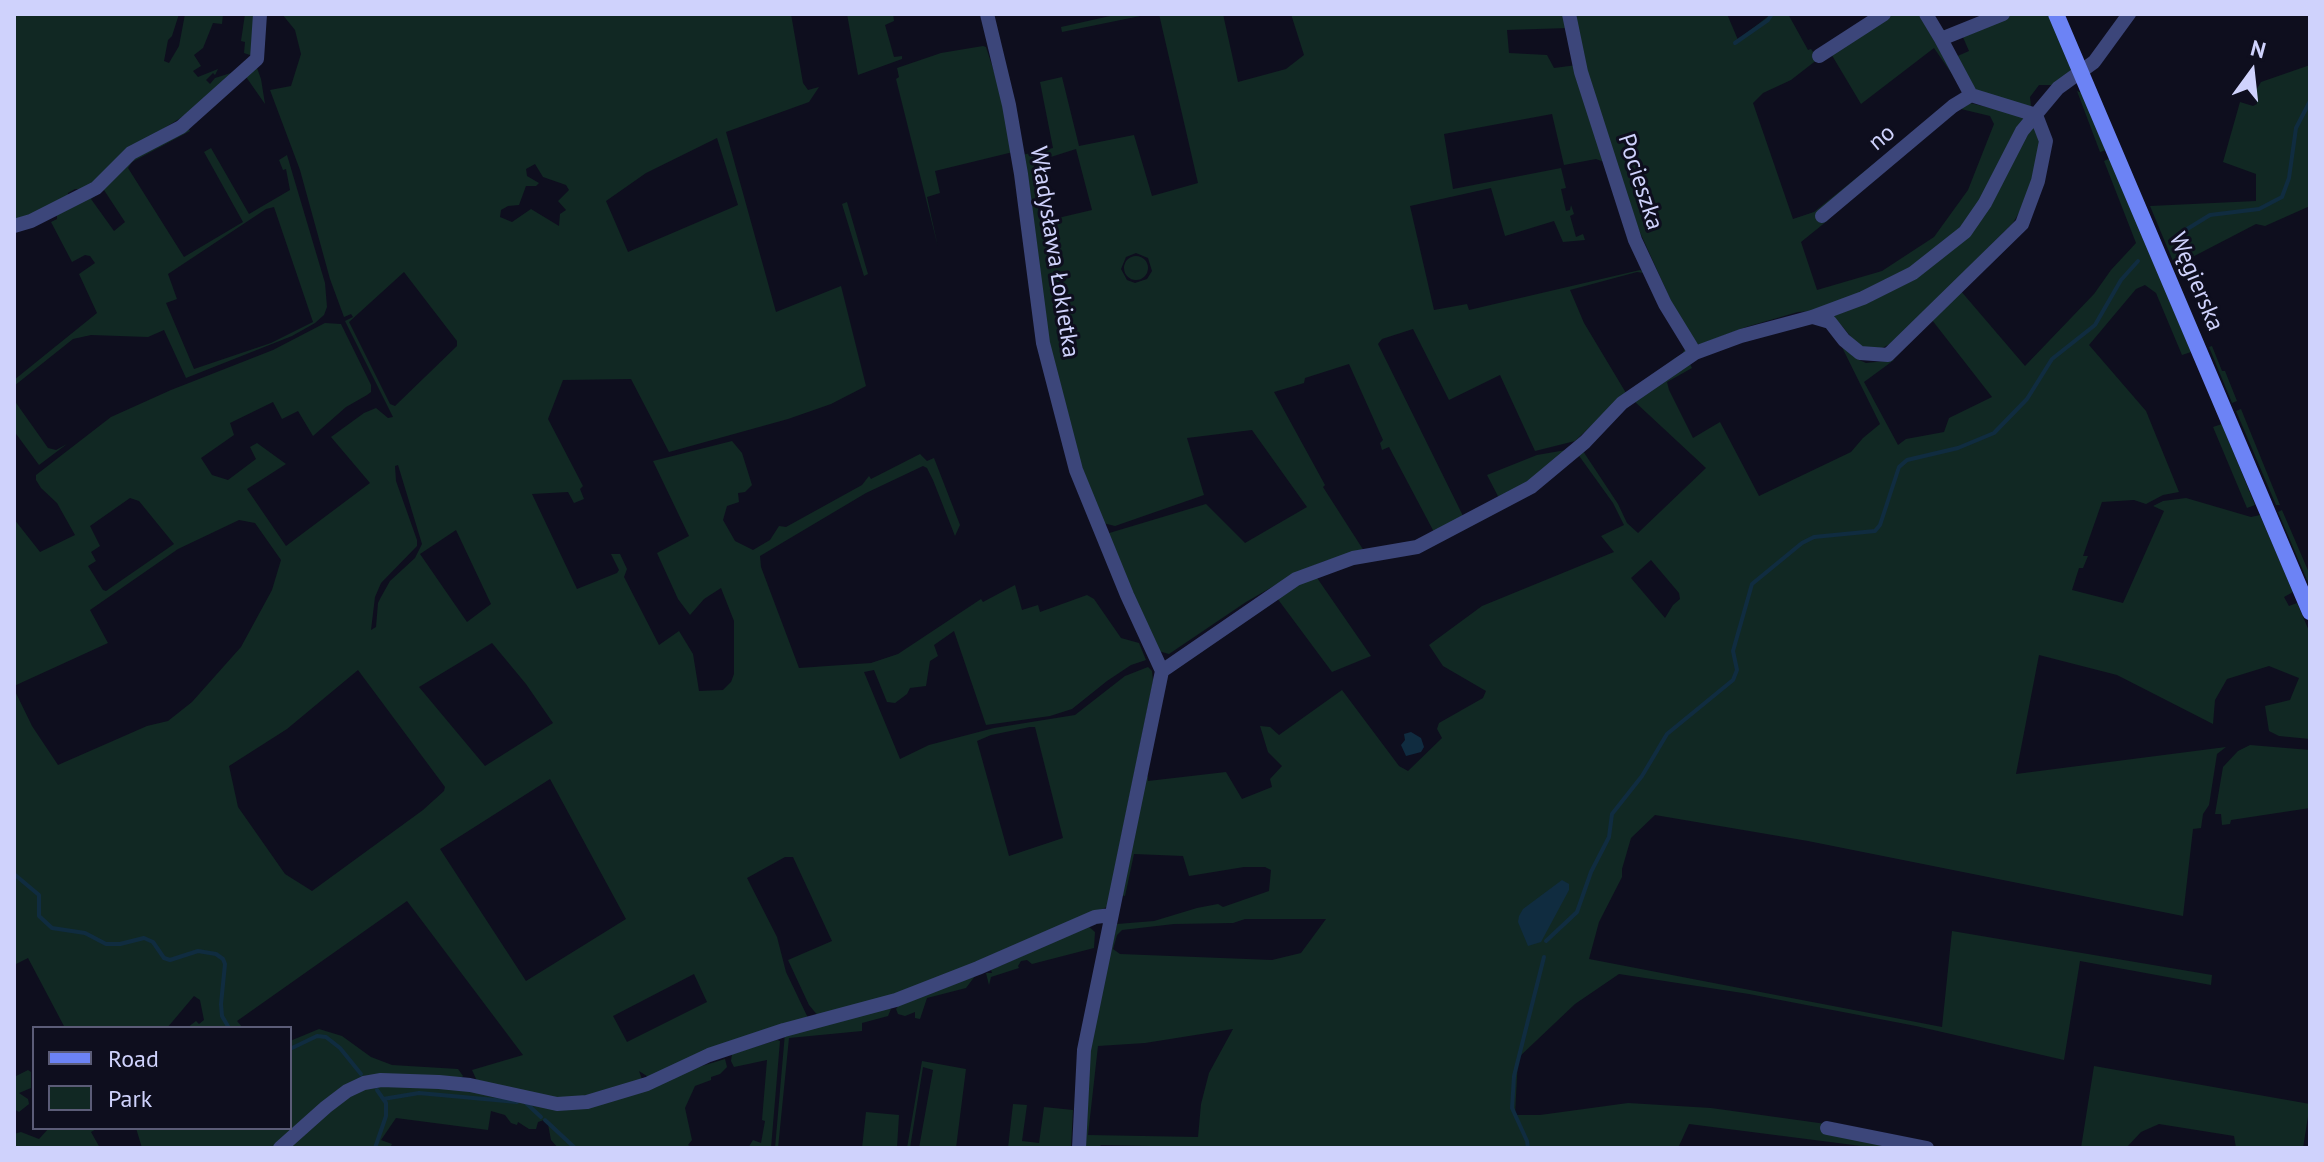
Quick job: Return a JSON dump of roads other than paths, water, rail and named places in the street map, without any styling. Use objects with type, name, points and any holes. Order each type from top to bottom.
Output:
[{"type":"main road","name":"Węgierska","points":[[2056,14],[2310,612]]},
{"type":"street","points":[[14,226],[31,221],[96,188],[131,153],[181,127],[257,59],[260,14]]},
{"type":"street","name":"Władysława Łokietka","points":[[987,14],[1009,105],[1021,174],[1043,343],[1076,470],[1162,671]]},
{"type":"street","name":"Pocieszka","points":[[1569,14],[1581,72],[1635,240],[1665,304],[1695,353]]},
{"type":"street","points":[[1819,56],[1884,14]]},
{"type":"street","points":[[1926,14],[1971,95],[2036,115]]},
{"type":"street","points":[[1941,39],[2003,14]]},
{"type":"street","points":[[1079,1148],[1084,1050],[1162,671],[1296,579],[1353,558],[1417,547],[1531,487],[1585,442],[1622,403],[1695,353],[1741,336],[1812,317],[1863,298],[1913,273],[1965,232],[1985,203],[2022,131],[2058,88],[2094,62],[2129,14]]},
{"type":"street","name":"no","points":[[1822,216],[1953,106],[1971,95]]},
{"type":"street","points":[[1812,317],[1830,322],[1844,340],[1860,353],[1888,355],[2022,224],[2038,181],[2046,141],[2036,115]]},
{"type":"street","points":[[280,1148],[326,1107],[364,1083],[381,1080],[439,1082],[470,1085],[557,1104],[587,1102],[647,1084],[718,1052],[784,1030],[896,1000],[1095,917],[1111,915]]},
{"type":"street","points":[[1827,1128],[1927,1148]]},
{"type":"water","points":[[1411,732],[1421,738],[1424,747],[1421,752],[1406,756],[1401,745],[1405,740],[1404,734]]},
{"type":"water","points":[[1562,880],[1569,884],[1569,890],[1541,942],[1528,946],[1518,922],[1519,916],[1523,909]]},
{"type":"waterway","points":[[1735,43],[1772,14]]},
{"type":"waterway","points":[[2179,234],[2210,215],[2259,209],[2282,197],[2289,178],[2296,128],[2310,101]]},
{"type":"waterway","points":[[1546,941],[1577,912],[1591,872],[1609,837],[1612,814],[1642,776],[1667,734],[1733,680],[1737,670],[1733,651],[1752,584],[1802,543],[1814,537],[1875,531],[1880,525],[1899,467],[1907,460],[1958,448],[1994,433],[2027,399],[2052,359],[2095,325],[2121,280],[2138,261]]},
{"type":"waterway","points":[[14,874],[39,895],[39,916],[52,928],[85,933],[106,944],[144,938],[153,942],[164,958],[170,960],[198,951],[216,954],[225,964],[221,1004],[222,1016],[228,1026]]},
{"type":"waterway","points":[[1528,1148],[1512,1108],[1514,1076],[1544,957]]},
{"type":"waterway","points":[[292,1048],[317,1036],[326,1037],[340,1048],[361,1074]]},
{"type":"waterway","points":[[375,1148],[386,1116],[386,1103],[377,1090]]},
{"type":"waterway","points":[[383,1099],[419,1093],[517,1102]]},
{"type":"waterway","points":[[526,1103],[541,1117]]},
{"type":"waterway","points":[[545,1120],[575,1148]]}]
